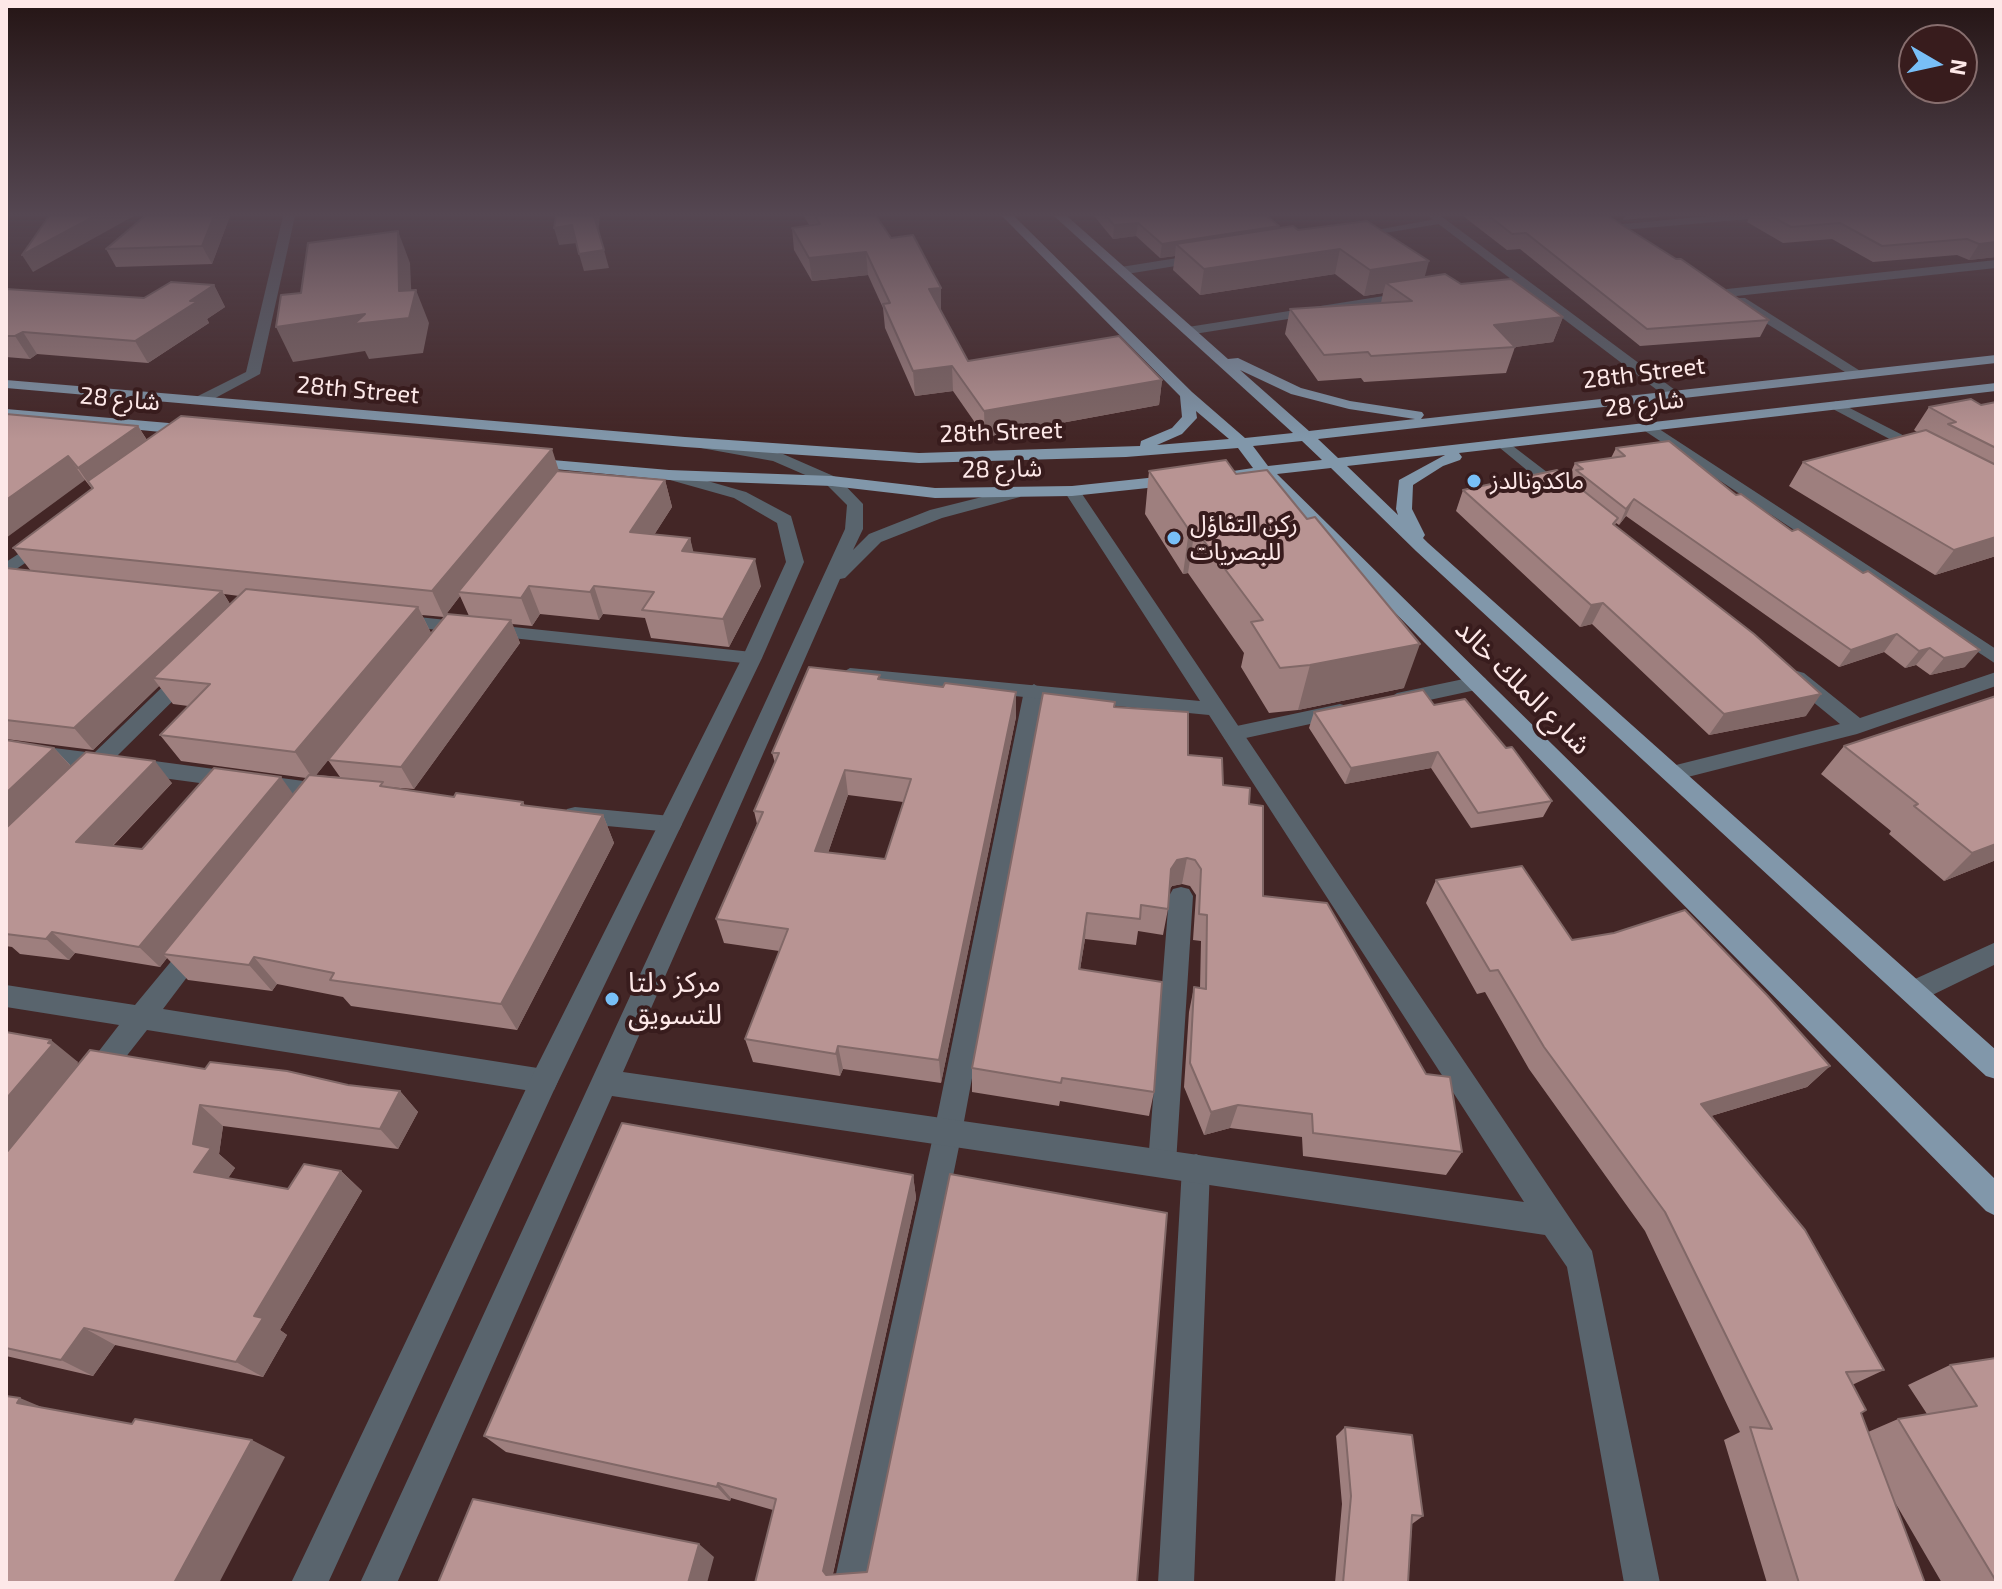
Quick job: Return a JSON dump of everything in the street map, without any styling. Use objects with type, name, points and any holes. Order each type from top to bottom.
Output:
[{"type":"main road","name":"شارع الملك خالد","points":[[1082,290],[1187,395],[1242,443],[1265,472],[1996,1201]]},
{"type":"main road","name":"شارع الملك خالد","points":[[1142,290],[1996,1067]]},
{"type":"main road","points":[[1205,345],[1296,391],[1349,405],[1405,414],[1483,417]]},
{"type":"main road","name":"28th Street","points":[[6,384],[685,442],[919,458],[1126,452],[1242,443],[1996,359]]},
{"type":"main road","name":"شارع 28","points":[[1305,510],[1277,491],[1220,478],[1996,387]]},
{"type":"main road","points":[[1126,452],[1177,431],[1190,418],[1187,395]]},
{"type":"main road","name":"شارع 28","points":[[6,413],[199,431]]},
{"type":"main road","points":[[1422,547],[1404,509],[1405,483],[1437,463],[1496,446]]},
{"type":"main road","name":"شارع 28","points":[[516,461],[669,475],[832,481],[935,493],[1072,491],[1190,478]]},
{"type":"street","points":[[201,400],[253,374],[272,290]]},
{"type":"street","points":[[1532,290],[1670,393]]},
{"type":"street","points":[[1722,290],[1858,374]]},
{"type":"street","points":[[1727,293],[1753,290]]},
{"type":"street","points":[[1188,331],[1425,293]]},
{"type":"street","points":[[1836,405],[1930,455]]},
{"type":"street","points":[[1650,428],[1996,658]]},
{"type":"street","points":[[167,449],[199,431]]},
{"type":"street","points":[[378,1583],[605,1082],[808,670],[830,583],[854,529],[855,504],[832,481],[777,457],[685,442]]},
{"type":"street","points":[[1496,446],[1578,504]]},
{"type":"street","points":[[560,490],[578,467]]},
{"type":"street","points":[[309,1583],[544,1081],[752,658],[795,562],[785,520],[740,495],[669,475]]},
{"type":"street","points":[[1072,491],[1581,1262],[1642,1583]]},
{"type":"street","points":[[830,583],[875,538],[936,514],[1014,494]]},
{"type":"street","points":[[11,577],[57,533]]},
{"type":"street","points":[[433,650],[470,604]]},
{"type":"street","points":[[377,618],[752,658]]},
{"type":"street","points":[[78,782],[201,661]]},
{"type":"street","points":[[1784,668],[1857,727]]},
{"type":"street","points":[[808,670],[1216,709]]},
{"type":"street","points":[[1672,773],[1857,727],[1996,679]]},
{"type":"street","points":[[1232,734],[1478,683]]},
{"type":"street","points":[[852,1583],[948,1132],[1034,691]]},
{"type":"street","points":[[6,749],[353,794]]},
{"type":"street","points":[[302,815],[340,768]]},
{"type":"street","points":[[559,814],[671,824]]},
{"type":"street","points":[[1162,1163],[1181,896]]},
{"type":"street","points":[[83,1089],[207,935]]},
{"type":"street","points":[[1913,992],[1996,952]]},
{"type":"street","points":[[6,996],[544,1081]]},
{"type":"street","points":[[605,1082],[1553,1221]]},
{"type":"street","points":[[1176,1583],[1196,1168]]},
{"type":"building","points":[[6,290],[144,298],[157,290],[206,290],[190,301],[198,301],[135,341],[23,332],[6,336]]},
{"type":"building","points":[[301,290],[416,290],[409,318],[354,324],[365,314],[276,327],[281,295],[301,293]]},
{"type":"building","points":[[884,290],[930,290],[968,361],[1119,336],[1162,380],[984,411],[952,366],[913,371],[883,304],[890,303]]},
{"type":"building","points":[[1396,290],[1526,290],[1563,317],[1494,325],[1515,347],[1371,356],[1368,352],[1324,355],[1290,309],[1412,301]]},
{"type":"building","points":[[1598,290],[1726,290],[1769,320],[1647,329]]},
{"type":"building","points":[[1971,399],[1981,405],[1996,402],[1996,448],[1948,424],[1956,422],[1929,407]]},
{"type":"building","points":[[6,414],[138,426],[78,468],[68,456],[6,500]]},
{"type":"building","points":[[181,416],[552,449],[432,591],[13,548],[93,488],[88,481]]},
{"type":"building","points":[[1926,430],[1996,465],[1996,537],[1954,550],[1803,462]]},
{"type":"building","points":[[1669,441],[1736,495],[1741,494],[1792,531],[1798,529],[1863,573],[1868,571],[1980,650],[1944,658],[1930,648],[1919,651],[1897,634],[1851,650],[1634,499],[1626,509],[1576,470],[1583,469],[1575,463],[1625,456],[1616,448]]},
{"type":"building","points":[[1226,460],[1236,474],[1267,470],[1307,519],[1315,517],[1420,644],[1280,668],[1251,622],[1263,620],[1195,529],[1189,530],[1149,471]]},
{"type":"building","points":[[1557,470],[1618,518],[1613,524],[1754,634],[1821,694],[1724,714],[1603,603],[1591,605],[1463,490]]},
{"type":"building","points":[[557,471],[665,480],[630,532],[690,538],[682,551],[755,559],[723,619],[642,610],[654,592],[594,586],[590,592],[529,586],[521,598],[458,592]]},
{"type":"building","points":[[6,568],[222,591],[74,728],[6,720]]},
{"type":"building","points":[[246,589],[418,607],[295,752],[160,735],[210,684],[153,678]]},
{"type":"building","points":[[447,614],[511,620],[401,767],[328,760]]},
{"type":"building","points":[[809,667],[880,675],[878,679],[943,687],[945,683],[1016,692],[939,1060],[838,1046],[836,1054],[745,1039],[788,929],[716,919],[763,812],[754,811],[779,753],[772,753]],"holes":[[[845,770],[911,779],[885,859],[815,851]]]},
{"type":"building","points":[[1423,690],[1434,705],[1465,699],[1506,748],[1512,747],[1552,801],[1478,813],[1438,752],[1351,768],[1314,712]]},
{"type":"building","points":[[1043,693],[1115,702],[1114,707],[1188,712],[1188,755],[1222,758],[1223,785],[1250,788],[1249,804],[1263,806],[1263,896],[1327,903],[1426,1074],[1450,1077],[1462,1152],[1313,1133],[1312,1114],[1238,1105],[1211,1112],[1190,1063],[1194,987],[1206,989],[1207,915],[1199,914],[1201,869],[1195,860],[1187,858],[1177,860],[1171,869],[1168,909],[1141,905],[1140,919],[1087,913],[1079,969],[1162,982],[1154,1092],[1062,1078],[1061,1083],[972,1068]]},
{"type":"building","points":[[1996,696],[1996,844],[1972,853],[1914,806],[1918,804],[1844,746]]},
{"type":"building","points":[[6,740],[54,748],[6,793]]},
{"type":"building","points":[[86,752],[155,761],[76,842],[142,849],[214,768],[281,777],[139,947],[52,932],[46,939],[6,934],[6,828]]},
{"type":"building","points":[[309,775],[383,782],[380,786],[454,797],[456,793],[603,815],[501,1004],[330,980],[334,973],[254,957],[249,965],[163,954]]},
{"type":"building","points":[[1522,866],[1572,940],[1614,933],[1685,910],[1830,1066],[1701,1104],[1805,1230],[1884,1370],[1846,1372],[1866,1410],[1861,1413],[1925,1583],[1799,1583],[1750,1427],[1772,1429],[1665,1212],[1544,1047],[1498,970],[1490,971],[1436,880]]},
{"type":"building","points":[[6,1032],[51,1040],[48,1043],[53,1044],[6,1099]]},
{"type":"building","points":[[90,1050],[205,1069],[210,1062],[287,1071],[348,1085],[400,1091],[380,1129],[200,1105],[193,1144],[211,1148],[194,1172],[288,1189],[304,1164],[341,1171],[254,1316],[263,1318],[236,1362],[84,1328],[61,1360],[6,1348],[6,1153]]},
{"type":"building","points":[[622,1123],[913,1175],[823,1571],[826,1575],[867,1572],[950,1174],[1167,1213],[1137,1583],[755,1583],[776,1499],[718,1483],[717,1487],[484,1436]]},
{"type":"building","points":[[1996,1358],[1996,1581],[1898,1419],[1977,1406],[1950,1365]]},
{"type":"building","points":[[6,1396],[20,1398],[17,1403],[132,1424],[135,1419],[252,1440],[174,1583],[6,1583]]},
{"type":"building","points":[[1345,1427],[1412,1435],[1423,1516],[1412,1515],[1408,1583],[1343,1583],[1351,1496]]},
{"type":"building","points":[[473,1499],[699,1544],[688,1583],[438,1583]]},
{"type":"place","name":"ماكدونالدز","points":[[1474,481]]},
{"type":"place","name":"ركن التفاؤل للبصريات","points":[[1174,538]]},
{"type":"place","name":"مركز دلتا للتسويق","points":[[612,999]]}]
